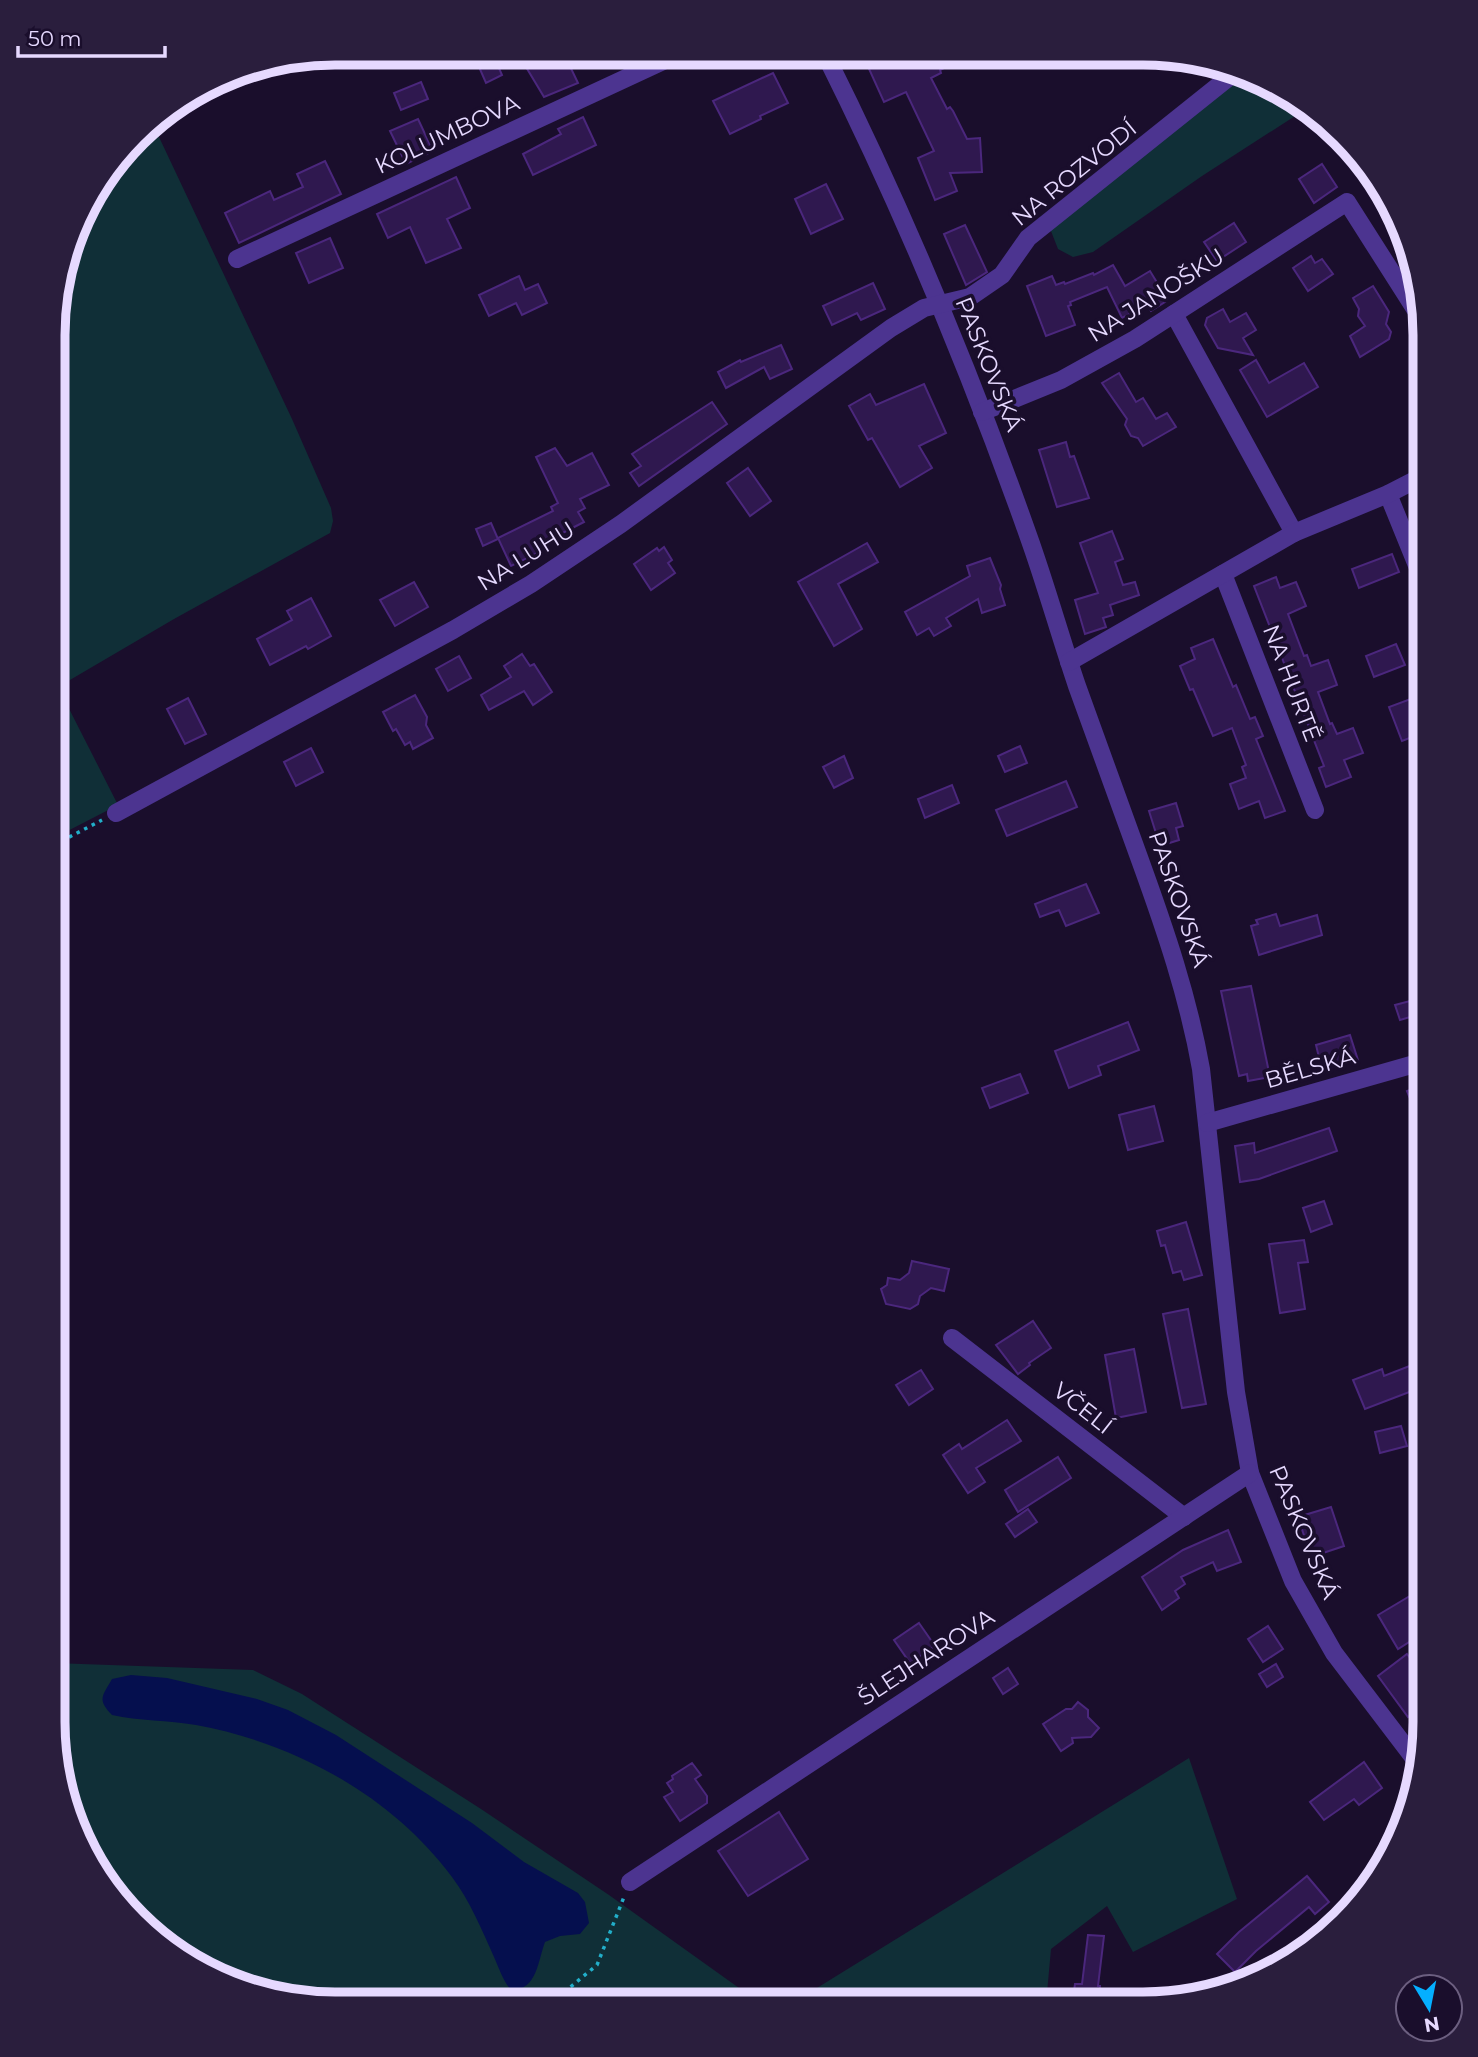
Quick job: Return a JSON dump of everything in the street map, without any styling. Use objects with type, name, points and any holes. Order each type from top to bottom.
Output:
[{"type":"street","name":"KOLUMBOVA","points":[[237,259],[654,65]]},
{"type":"street","name":"PASKOVSKÁ","points":[[830,65],[862,128],[982,412],[1029,537],[1069,662],[1177,965],[1193,1021],[1207,1123],[1236,1392],[1250,1473],[1293,1581],[1334,1653],[1411,1755]]},
{"type":"street","name":"NA ROZVODÍ","points":[[939,305],[970,297],[1002,275],[1028,238],[1228,78]]},
{"type":"street","name":"NA JANOŠKU","points":[[982,412],[1062,380],[1135,340],[1347,202],[1411,303]]},
{"type":"street","name":"NA LUHU","points":[[116,813],[453,630],[531,584],[666,492],[891,328],[924,308],[939,305]]},
{"type":"street","points":[[1174,314],[1294,533]]},
{"type":"street","points":[[1069,662],[1294,533],[1413,481]]},
{"type":"street","points":[[1388,494],[1413,555]]},
{"type":"street","name":"NA HURTĚ","points":[[1223,574],[1315,810]]},
{"type":"street","name":"BĚLSKÁ","points":[[1207,1123],[1413,1064]]},
{"type":"street","name":"VČELÍ","points":[[952,1338],[1184,1517]]},
{"type":"street","name":"ŠLEJHAROVA","points":[[630,1882],[1250,1473]]},
{"type":"path","points":[[65,839],[116,813]]},
{"type":"path","points":[[564,1992],[597,1965],[630,1882]]},
{"type":"shaded area","points":[[1237,81],[1299,114],[1202,176],[1093,252],[1073,257],[1058,249],[1049,226]]},
{"type":"shaded area","points":[[158,131],[292,419],[331,508],[333,521],[330,533],[65,683],[67,299],[79,248],[101,200],[120,170]]},
{"type":"shaded area","points":[[65,701],[118,805],[65,832]]},
{"type":"shaded area","points":[[65,1663],[253,1670],[302,1694],[609,1895],[745,1992],[317,1992],[282,1987],[231,1972],[170,1937],[120,1887],[101,1857],[85,1826],[70,1775],[65,1740]]},
{"type":"shaded area","points":[[131,1675],[167,1678],[257,1699],[288,1710],[336,1735],[472,1823],[524,1862],[578,1893],[585,1902],[589,1923],[580,1934],[560,1936],[545,1942],[531,1980],[520,1989],[511,1990],[503,1979],[475,1916],[458,1886],[428,1848],[401,1822],[339,1777],[269,1745],[196,1725],[112,1715],[104,1705],[104,1694],[112,1679]]},
{"type":"shaded area","points":[[1189,1758],[1237,1899],[1133,1952],[1107,1906],[1051,1949],[1047,1992],[810,1992]]},
{"type":"building","points":[[498,65],[502,75],[486,83],[479,67]]},
{"type":"building","points":[[569,65],[578,83],[544,97],[526,67]]},
{"type":"building","points":[[867,65],[950,65],[931,78],[947,109],[950,107],[953,111],[967,139],[980,138],[982,172],[950,173],[957,191],[935,200],[918,158],[934,151],[906,92],[884,102]]},
{"type":"building","points":[[773,73],[788,103],[730,134],[713,101]]},
{"type":"building","points":[[421,82],[428,99],[401,110],[394,93]]},
{"type":"building","points":[[583,117],[596,145],[533,175],[523,154],[561,134],[558,129]]},
{"type":"building","points":[[418,119],[433,151],[406,164],[390,131]]},
{"type":"building","points":[[325,161],[341,194],[239,243],[225,213],[270,191],[274,200],[303,187],[297,174]]},
{"type":"building","points":[[1322,164],[1337,187],[1314,203],[1299,179]]},
{"type":"building","points":[[456,177],[470,208],[447,219],[461,248],[426,263],[410,227],[388,238],[377,214]]},
{"type":"building","points":[[826,184],[843,219],[811,234],[795,199]]},
{"type":"building","points":[[1234,223],[1246,242],[1217,261],[1204,242]]},
{"type":"building","points":[[965,225],[987,272],[966,285],[944,234]]},
{"type":"building","points":[[330,238],[343,268],[309,283],[296,253]]},
{"type":"building","points":[[1311,256],[1315,263],[1322,259],[1333,274],[1308,291],[1293,268]]},
{"type":"building","points":[[1113,265],[1125,286],[1150,271],[1164,294],[1161,296],[1165,302],[1151,311],[1147,305],[1122,318],[1107,287],[1070,302],[1071,305],[1068,306],[1075,325],[1046,336],[1027,286],[1052,276],[1056,285],[1065,284],[1093,273],[1094,275]]},
{"type":"building","points":[[519,276],[525,290],[538,284],[547,303],[522,315],[516,303],[489,316],[479,295]]},
{"type":"building","points":[[873,283],[885,309],[861,320],[857,313],[832,325],[823,306]]},
{"type":"building","points":[[1373,286],[1389,312],[1386,324],[1391,332],[1389,339],[1360,357],[1350,336],[1365,326],[1358,316],[1359,309],[1353,298]]},
{"type":"building","points":[[1223,309],[1230,322],[1246,313],[1256,330],[1243,338],[1253,355],[1218,348],[1205,325],[1207,318]]},
{"type":"building","points":[[781,345],[792,369],[770,379],[764,367],[726,388],[718,372],[740,360],[741,362]]},
{"type":"building","points":[[1256,360],[1269,383],[1304,363],[1318,387],[1267,417],[1240,370]]},
{"type":"building","points":[[1119,373],[1136,402],[1143,398],[1156,419],[1167,413],[1176,427],[1143,446],[1138,438],[1131,436],[1125,425],[1127,419],[1102,383]]},
{"type":"building","points":[[924,384],[946,433],[919,446],[932,468],[900,487],[872,438],[868,440],[849,406],[870,394],[876,405]]},
{"type":"building","points":[[712,402],[727,424],[639,486],[630,473],[641,466],[632,454]]},
{"type":"building","points":[[1066,442],[1089,498],[1057,507],[1039,450]]},
{"type":"building","points":[[555,448],[567,466],[592,453],[609,485],[580,499],[585,508],[578,512],[584,522],[543,543],[546,549],[511,566],[498,538],[553,511],[551,507],[558,503],[536,457]]},
{"type":"building","points":[[748,468],[771,501],[750,516],[727,483]]},
{"type":"building","points":[[491,523],[498,539],[483,546],[476,529]]},
{"type":"building","points":[[1112,531],[1123,559],[1115,562],[1123,585],[1135,582],[1139,595],[1110,605],[1113,615],[1103,618],[1106,627],[1085,634],[1075,600],[1098,593],[1080,543]]},
{"type":"building","points":[[867,543],[878,562],[838,584],[862,629],[834,646],[798,582]]},
{"type":"building","points":[[664,547],[672,560],[668,563],[675,573],[651,590],[634,564],[657,548],[659,551]]},
{"type":"building","points":[[1392,554],[1399,572],[1359,588],[1352,569]]},
{"type":"building","points":[[990,558],[1001,585],[1005,605],[982,613],[978,599],[946,618],[951,626],[934,636],[929,628],[917,635],[905,612],[970,576],[967,566]]},
{"type":"building","points":[[1276,577],[1280,588],[1296,582],[1306,606],[1288,614],[1304,656],[1307,655],[1311,666],[1328,660],[1337,685],[1318,692],[1330,724],[1332,723],[1337,734],[1353,728],[1363,753],[1344,760],[1351,777],[1326,787],[1319,768],[1324,766],[1254,586]]},
{"type":"building","points":[[414,582],[428,607],[395,626],[380,600]]},
{"type":"building","points":[[311,598],[331,636],[270,665],[257,639],[292,620],[287,611]]},
{"type":"building","points":[[1213,639],[1233,687],[1236,685],[1250,719],[1255,717],[1263,736],[1256,739],[1285,811],[1265,818],[1259,801],[1239,809],[1230,784],[1246,778],[1242,767],[1246,765],[1232,728],[1213,736],[1180,666],[1195,659],[1191,648]]},
{"type":"building","points":[[1396,644],[1405,665],[1374,677],[1366,656]]},
{"type":"building","points":[[522,654],[530,666],[534,664],[552,692],[533,705],[524,691],[489,710],[481,695],[511,677],[504,666]]},
{"type":"building","points":[[459,656],[471,678],[448,691],[436,669]]},
{"type":"building","points":[[415,695],[427,717],[426,725],[433,738],[413,749],[410,742],[405,745],[396,729],[393,731],[383,712]]},
{"type":"building","points":[[188,698],[206,734],[185,744],[167,709]]},
{"type":"building","points":[[1413,698],[1413,737],[1402,741],[1389,707]]},
{"type":"building","points":[[1020,746],[1027,763],[1005,772],[998,756]]},
{"type":"building","points":[[311,748],[323,772],[296,786],[284,762]]},
{"type":"building","points":[[844,756],[853,778],[834,788],[823,767]]},
{"type":"building","points":[[1066,781],[1077,807],[1007,836],[996,810]]},
{"type":"building","points":[[952,785],[959,803],[925,818],[918,799]]},
{"type":"building","points":[[1176,803],[1183,826],[1176,828],[1179,840],[1160,846],[1149,811]]},
{"type":"building","points":[[1086,884],[1099,913],[1066,926],[1059,910],[1040,917],[1035,904]]},
{"type":"building","points":[[1276,914],[1280,926],[1317,915],[1322,935],[1259,955],[1251,926],[1258,924],[1256,920]]},
{"type":"building","points":[[1251,986],[1270,1077],[1248,1081],[1247,1074],[1239,1076],[1221,991]]},
{"type":"building","points":[[1413,1000],[1413,1027],[1410,1017],[1400,1020],[1395,1005]]},
{"type":"building","points":[[1128,1022],[1139,1050],[1098,1066],[1101,1075],[1069,1088],[1055,1051]]},
{"type":"building","points":[[1350,1035],[1358,1060],[1322,1070],[1316,1045]]},
{"type":"building","points":[[1020,1074],[1028,1093],[990,1108],[982,1088]]},
{"type":"building","points":[[1413,1089],[1413,1106],[1407,1091]]},
{"type":"building","points":[[1154,1106],[1163,1141],[1128,1150],[1119,1115]]},
{"type":"building","points":[[1329,1128],[1337,1151],[1259,1179],[1240,1182],[1235,1146],[1254,1143],[1255,1153]]},
{"type":"building","points":[[1324,1201],[1332,1224],[1311,1232],[1303,1208]]},
{"type":"building","points":[[1186,1222],[1202,1275],[1184,1280],[1181,1271],[1173,1273],[1165,1245],[1161,1246],[1157,1231]]},
{"type":"building","points":[[1304,1240],[1308,1262],[1298,1263],[1305,1309],[1280,1313],[1269,1244]]},
{"type":"building","points":[[912,1261],[949,1269],[944,1291],[931,1288],[920,1296],[918,1304],[910,1309],[886,1304],[881,1289],[887,1285],[888,1278],[900,1280],[909,1273]]},
{"type":"building","points":[[1188,1309],[1206,1404],[1182,1408],[1163,1314]]},
{"type":"building","points":[[1033,1321],[1051,1348],[1018,1374],[996,1345]]},
{"type":"building","points":[[1134,1349],[1146,1412],[1116,1418],[1105,1355]]},
{"type":"building","points":[[1413,1365],[1413,1391],[1365,1409],[1353,1380],[1382,1369],[1384,1376]]},
{"type":"building","points":[[921,1370],[933,1389],[909,1405],[896,1385]]},
{"type":"building","points":[[1007,1420],[1021,1441],[976,1468],[985,1482],[968,1493],[943,1455],[959,1444],[962,1449]]},
{"type":"building","points":[[1401,1426],[1407,1446],[1380,1453],[1375,1432]]},
{"type":"building","points":[[1058,1457],[1071,1478],[1018,1512],[1005,1490]]},
{"type":"building","points":[[1331,1507],[1344,1546],[1311,1557],[1298,1517]]},
{"type":"building","points":[[1028,1509],[1037,1522],[1015,1537],[1006,1524]]},
{"type":"building","points":[[1228,1530],[1241,1562],[1217,1571],[1213,1562],[1181,1577],[1185,1584],[1175,1591],[1179,1598],[1162,1610],[1142,1577],[1183,1550]]},
{"type":"building","points":[[1413,1594],[1413,1640],[1398,1649],[1378,1615]]},
{"type":"building","points":[[919,1623],[935,1646],[910,1663],[894,1640]]},
{"type":"building","points":[[1268,1626],[1283,1649],[1263,1662],[1248,1639]]},
{"type":"building","points":[[1407,1654],[1413,1662],[1413,1713],[1408,1717],[1378,1676]]},
{"type":"building","points":[[1276,1664],[1283,1677],[1267,1687],[1259,1674]]},
{"type":"building","points":[[1008,1668],[1018,1684],[1003,1694],[993,1678]]},
{"type":"building","points":[[1078,1702],[1088,1710],[1088,1717],[1099,1728],[1091,1737],[1072,1738],[1073,1743],[1061,1751],[1043,1724],[1066,1709],[1072,1709]]},
{"type":"building","points":[[1364,1762],[1382,1788],[1359,1805],[1354,1799],[1324,1820],[1310,1802]]},
{"type":"building","points":[[692,1763],[701,1775],[695,1779],[707,1796],[707,1803],[680,1821],[664,1797],[673,1792],[667,1783],[673,1779],[672,1776]]},
{"type":"building","points":[[779,1812],[808,1859],[748,1896],[718,1851]]},
{"type":"building","points":[[1307,1876],[1329,1902],[1315,1914],[1309,1907],[1235,1972],[1217,1954],[1239,1932]]},
{"type":"building","points":[[1088,1935],[1104,1936],[1098,1986],[1100,1992],[1074,1992],[1075,1984],[1082,1984]]}]
